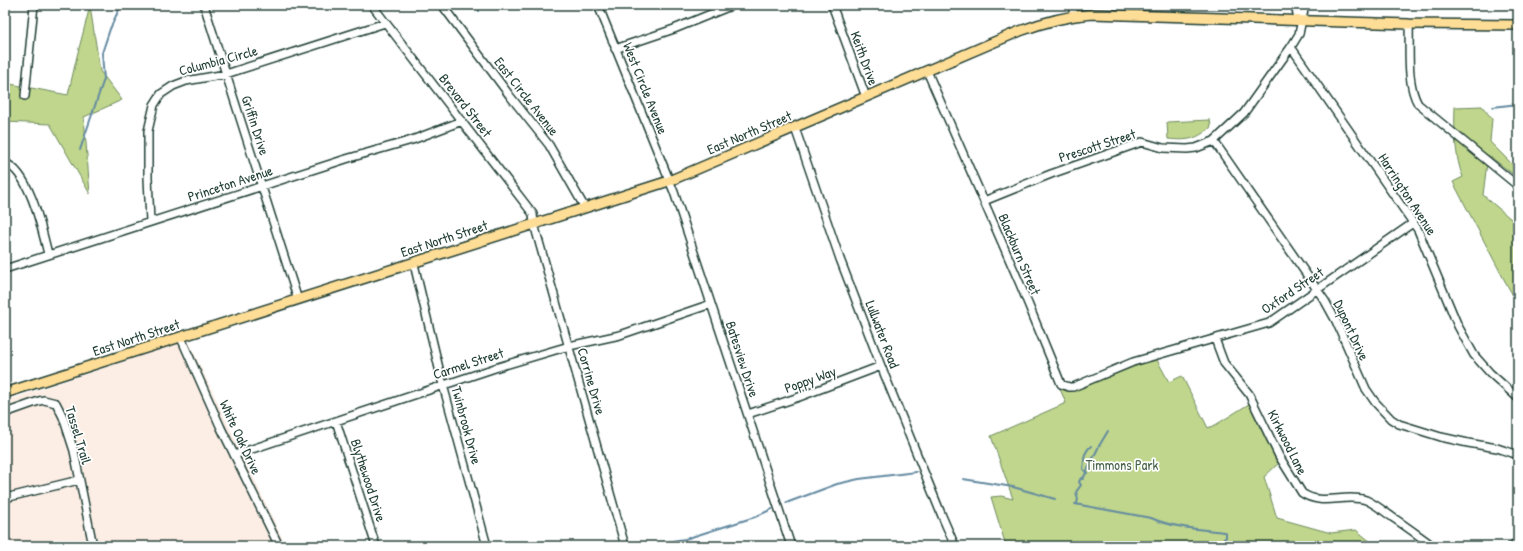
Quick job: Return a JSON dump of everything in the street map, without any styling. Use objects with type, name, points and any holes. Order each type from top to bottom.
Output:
[{"type":"main road","name":"East North Street","points":[[5,394],[669,181],[1041,23],[1074,15],[1112,14],[1409,24],[1518,25]]},
{"type":"street","points":[[25,96],[34,5]]},
{"type":"street","name":"Griffin Drive","points":[[204,5],[298,300]]},
{"type":"street","name":"Brevard Street","points":[[372,5],[532,211],[534,224]]},
{"type":"street","name":"East Circle Avenue","points":[[442,5],[506,90],[550,145],[586,208]]},
{"type":"street","name":"West Circle Avenue","points":[[598,5],[669,181]]},
{"type":"street","points":[[615,49],[674,29],[723,7],[733,5]]},
{"type":"street","name":"Keith Drive","points":[[832,5],[866,97]]},
{"type":"street","points":[[1072,5],[1074,15]]},
{"type":"street","points":[[1294,5],[1301,20]]},
{"type":"street","name":"Prescott Street","points":[[984,201],[1051,174],[1142,142],[1163,148],[1187,149],[1196,148],[1214,141],[1244,113],[1291,47],[1299,34],[1305,5]]},
{"type":"street","name":"Columbia Circle","points":[[150,222],[148,177],[149,123],[154,105],[161,94],[173,86],[186,81],[226,74],[386,23]]},
{"type":"street","points":[[1409,24],[1411,86],[1414,98],[1418,104],[1518,186]]},
{"type":"street","name":"Harrington Avenue","points":[[1291,47],[1414,223],[1429,252],[1467,345],[1481,364],[1518,398]]},
{"type":"street","name":"Blackburn Street","points":[[927,71],[984,201],[1061,384],[1073,387],[1126,365]]},
{"type":"street","name":"Princeton Avenue","points":[[5,269],[346,159],[412,140],[462,121]]},
{"type":"street","name":"Lullwater Road","points":[[796,128],[840,259],[881,366],[942,516],[956,546]]},
{"type":"street","name":"Dupont Drive","points":[[1214,141],[1317,290],[1336,321],[1366,389],[1375,402],[1391,419],[1399,424],[1441,436],[1497,448],[1518,455]]},
{"type":"street","points":[[5,163],[17,170],[27,188],[40,223],[48,254]]},
{"type":"street","name":"Batesview Drive","points":[[669,181],[674,192],[791,546]]},
{"type":"street","name":"Oxford Street","points":[[1126,365],[1268,323],[1414,223]]},
{"type":"street","name":"Corrine Drive","points":[[534,224],[625,546]]},
{"type":"street","name":"Twinbrook Drive","points":[[414,264],[443,385],[487,546]]},
{"type":"street","name":"Carmel Street","points":[[234,455],[443,385],[568,346],[620,334],[711,304]]},
{"type":"street","name":"White Oak Drive","points":[[181,338],[234,455],[280,546]]},
{"type":"street","name":"Kirkwood Lane","points":[[1215,339],[1224,363],[1249,394],[1279,456],[1302,493],[1307,497],[1325,500],[1356,498],[1365,500],[1382,509],[1433,546]]},
{"type":"street","name":"Poppy Way","points":[[748,414],[799,397],[881,366]]},
{"type":"street","name":"Tassel Trail","points":[[5,413],[44,400],[56,403],[74,451],[79,480]]},
{"type":"street","name":"Blythewood Drive","points":[[336,421],[376,546]]},
{"type":"street","points":[[5,498],[79,480],[93,546]]},
{"type":"street","points":[[1511,546],[1518,542]]},
{"type":"shaded area","points":[[1160,5],[1161,10],[1080,6]]},
{"type":"shaded area","points":[[188,340],[286,546],[5,546],[5,401]]},
{"type":"green space","points":[[90,6],[100,71],[122,100],[84,117],[90,194],[50,124],[5,122],[5,83],[68,95]]},
{"type":"green space","points":[[1482,106],[1492,119],[1490,142],[1518,170],[1518,178],[1488,155],[1483,195],[1518,225],[1518,304],[1453,182],[1463,177],[1458,161],[1455,134],[1455,107]]},
{"type":"green space","points":[[1210,120],[1211,127],[1201,135],[1186,140],[1168,139],[1167,122]]},
{"type":"green space","name":"Timmons Park","points":[[1156,358],[1169,382],[1182,376],[1208,428],[1252,402],[1280,462],[1264,477],[1277,518],[1331,533],[1356,530],[1376,546],[1006,546],[991,497],[1001,496],[1013,499],[991,436],[1066,403],[1060,389],[1078,389]]},
{"type":"waterway","points":[[80,150],[104,79],[102,53],[110,29],[121,5]]},
{"type":"waterway","points":[[479,5],[479,11]]},
{"type":"waterway","points":[[1493,107],[1518,104]]},
{"type":"waterway","points":[[1077,503],[1078,499],[1076,492],[1081,485],[1079,482],[1081,478],[1083,479],[1108,431]]},
{"type":"waterway","points":[[1087,473],[1083,469],[1084,457],[1091,446]]},
{"type":"waterway","points":[[786,503],[837,484],[859,479],[916,472]]},
{"type":"waterway","points":[[963,479],[1013,487],[1055,499]]},
{"type":"waterway","points":[[1075,504],[1151,518],[1178,526],[1224,532],[1226,533],[1226,537],[1220,543],[1224,546]]},
{"type":"waterway","points":[[640,546],[685,539],[755,517],[772,509]]}]
